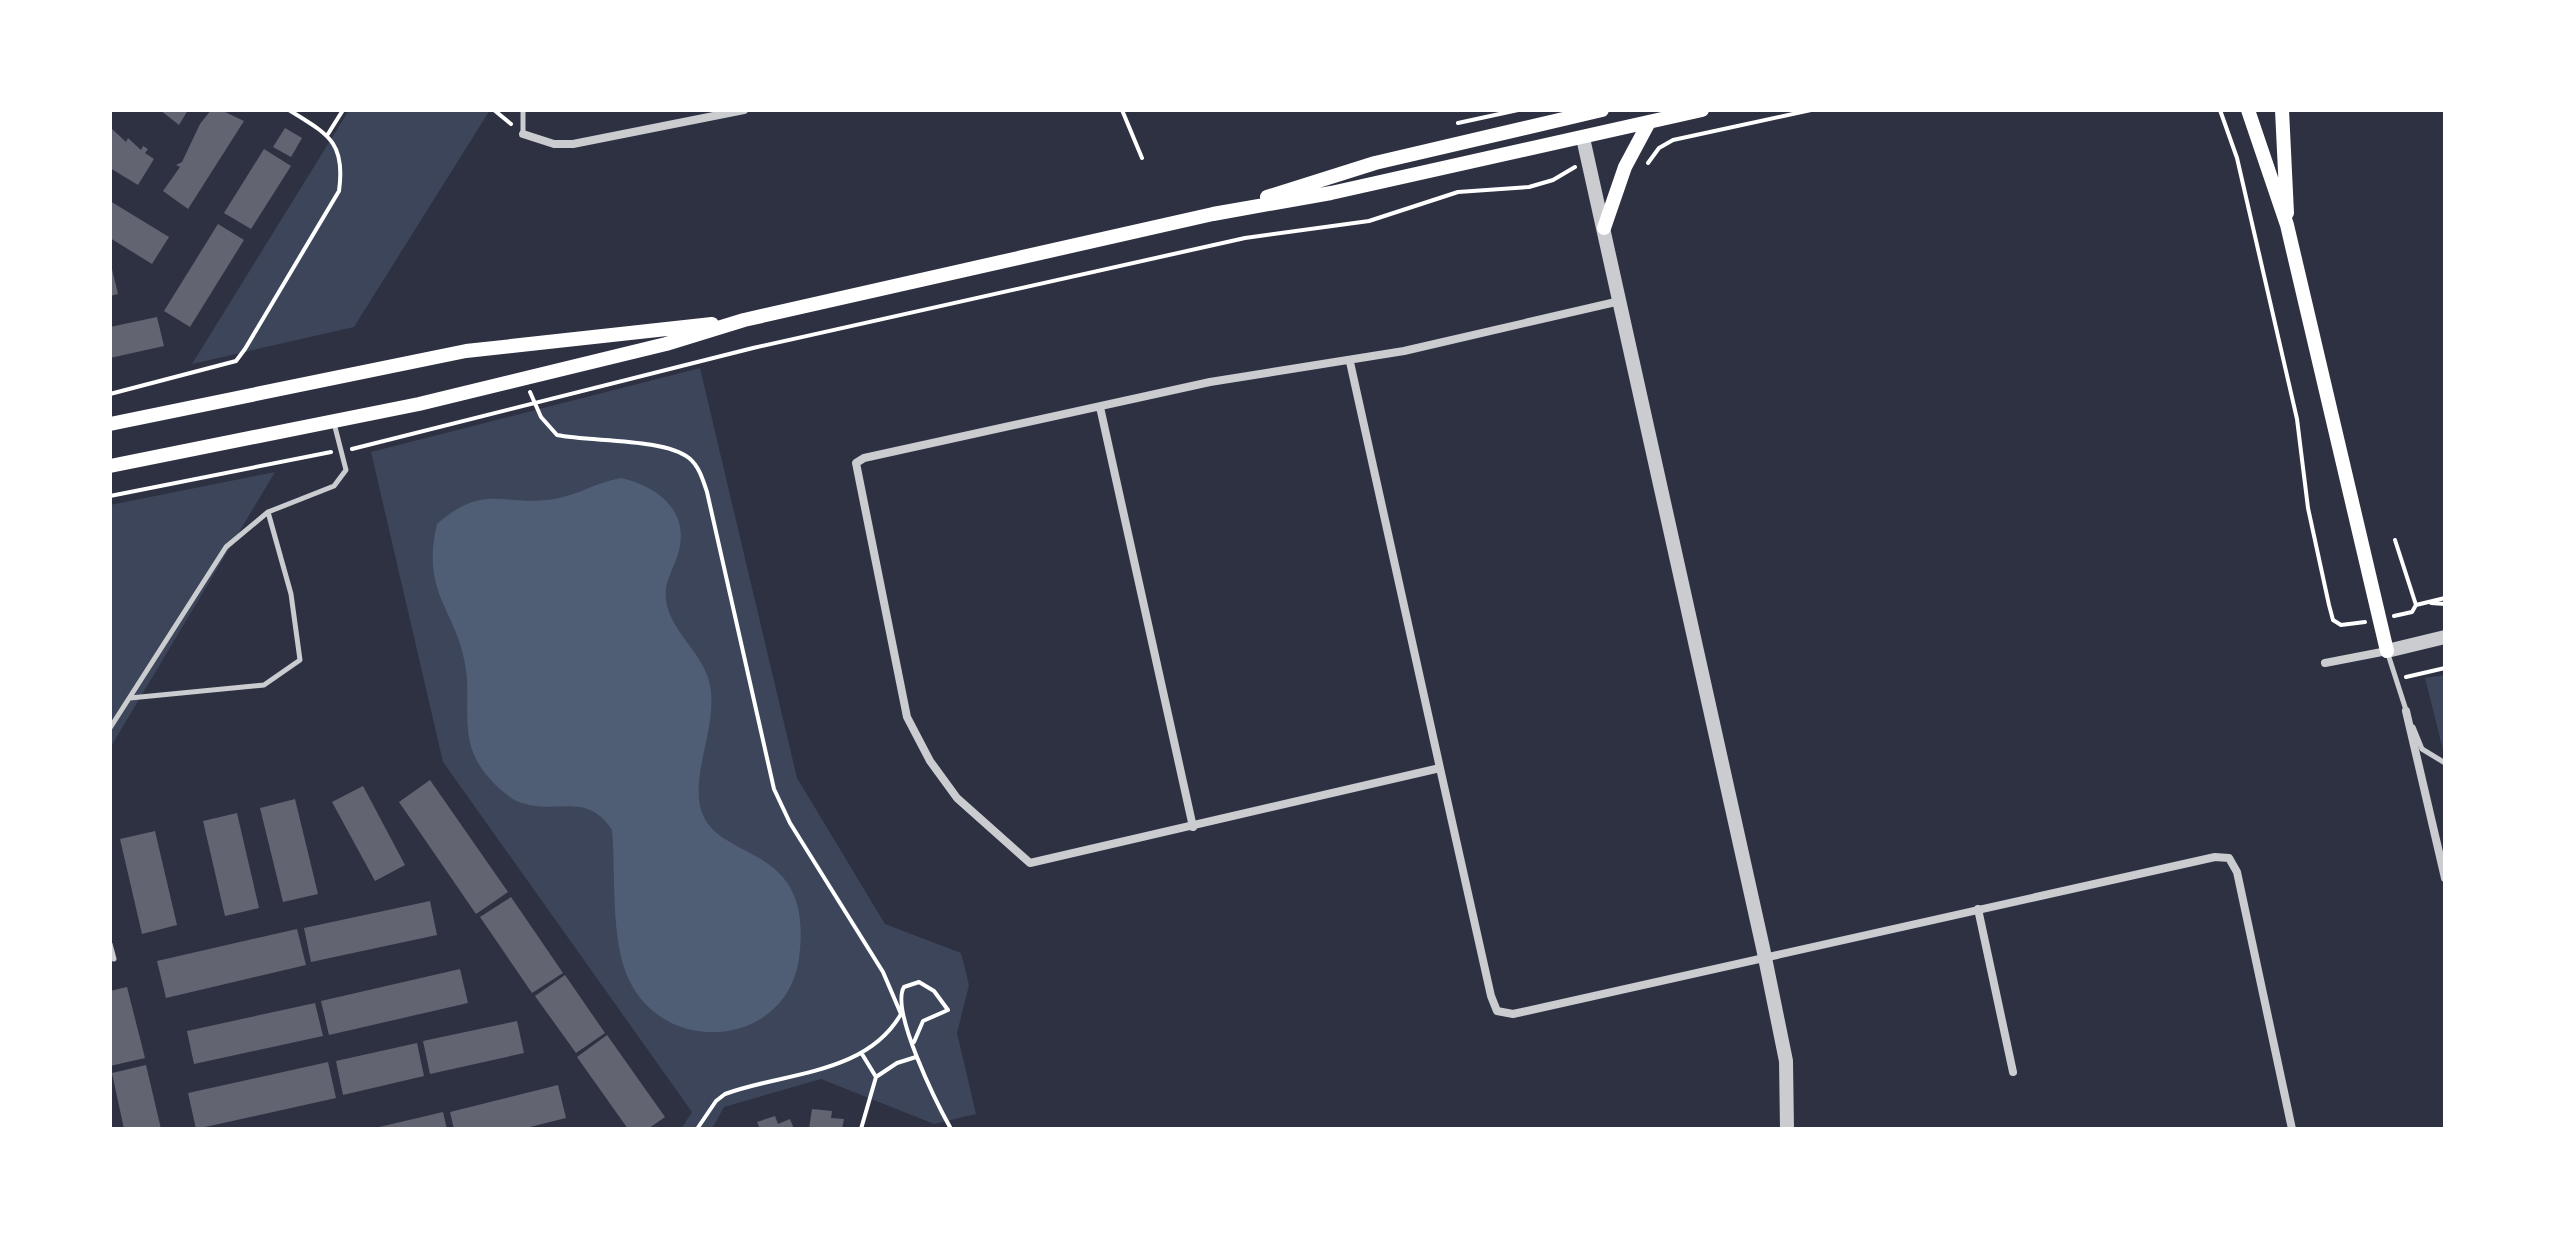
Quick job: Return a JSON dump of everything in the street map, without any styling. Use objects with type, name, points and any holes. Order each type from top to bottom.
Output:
[{"type":"main road","points":[[1213,214],[1375,163],[1577,113],[1602,110]]},
{"type":"main road","points":[[110,466],[334,422],[666,344],[744,320],[1213,214],[1331,193],[1702,110]]},
{"type":"main road","points":[[2248,110],[2287,225],[2387,651]]},
{"type":"main road","points":[[2282,110],[2287,225]]},
{"type":"main road","points":[[1604,228],[1625,167],[1648,124]]},
{"type":"main road","points":[[110,424],[493,347],[744,320]]},
{"type":"street","points":[[523,134],[554,144],[573,144],[744,110]]},
{"type":"street","points":[[1577,113],[1786,1061],[1787,1129]]},
{"type":"street","points":[[1440,768],[1030,863],[957,798],[930,761],[907,717],[856,463],[864,458],[1244,376],[1350,362],[1620,301]]},
{"type":"street","points":[[1350,362],[1497,1011],[1513,1014],[1764,955],[2215,857],[2229,858],[2237,872],[2292,1129]]},
{"type":"street","points":[[1100,407],[1193,827]]},
{"type":"street","points":[[2325,663],[2445,637]]},
{"type":"street","points":[[2406,711],[2445,878]]},
{"type":"street","points":[[1978,909],[2013,1072]]},
{"type":"lane","points":[[523,110],[523,134]]},
{"type":"lane","points":[[110,728],[226,547],[268,512],[334,486],[346,470],[334,422]]},
{"type":"lane","points":[[129,698],[264,685],[300,660],[291,594],[268,512]]},
{"type":"lane","points":[[2387,651],[2422,749],[2445,763]]},
{"type":"lane","points":[[110,944],[114,959]]},
{"type":"path","points":[[110,394],[236,361],[339,191],[340,159],[336,144],[328,134],[289,110]]},
{"type":"path","points":[[328,134],[343,110]]},
{"type":"path","points":[[494,110],[523,134]]},
{"type":"path","points":[[1122,110],[1142,158]]},
{"type":"path","points":[[1458,123],[1518,110]]},
{"type":"path","points":[[1637,163],[1646,167],[1659,148],[1673,140],[1811,110]]},
{"type":"path","points":[[2220,110],[2234,147],[2297,419],[2308,508],[2329,605],[2333,620],[2341,625]]},
{"type":"path","points":[[360,447],[753,348],[1245,238],[1369,221],[1458,192],[1529,187],[1553,180],[1560,173]]},
{"type":"path","points":[[529,390],[534,404],[557,435],[660,448],[687,456],[695,464],[707,492],[774,789],[790,823],[870,950],[951,1129]]},
{"type":"path","points":[[110,496],[326,453]]},
{"type":"path","points":[[2395,540],[2416,605]]},
{"type":"path","points":[[2412,612],[2416,605],[2445,598]]},
{"type":"path","points":[[2427,602],[2445,604]]},
{"type":"path","points":[[2396,680],[2445,668]]},
{"type":"path","points":[[697,1129],[716,1101],[725,1094],[862,1054],[886,1036],[901,1014],[901,992],[911,983],[926,985],[944,1001],[948,1010],[923,1021],[914,1042]]},
{"type":"path","points":[[862,1054],[876,1077]]},
{"type":"path","points":[[861,1129],[876,1077],[897,1063],[916,1057]]},
{"type":"shaded area","points":[[349,110],[490,110],[354,327],[192,364]]},
{"type":"shaded area","points":[[700,368],[797,778],[885,924],[961,953],[969,985],[957,1033],[976,1114],[934,1124],[821,1079],[724,1107],[712,1129],[681,1129],[692,1112],[443,762],[371,452]]},
{"type":"shaded area","points":[[275,472],[110,748],[110,505]]},
{"type":"shaded area","points":[[621,478],[658,494],[668,503],[680,525],[681,539],[666,600],[674,622],[707,673],[710,685],[711,714],[699,785],[699,799],[706,820],[720,835],[776,871],[791,890],[800,918],[799,958],[790,988],[773,1010],[750,1025],[723,1032],[696,1031],[669,1022],[646,1005],[629,980],[616,927],[612,830],[602,818],[581,807],[545,807],[519,802],[501,790],[479,765],[469,738],[467,681],[462,649],[442,601],[433,568],[437,524],[468,504],[494,499],[555,499]]},
{"type":"shaded area","points":[[2445,675],[2445,758],[2425,678]]},
{"type":"building","points":[[160,110],[188,110],[179,125]]},
{"type":"building","points":[[211,110],[221,110],[244,121],[188,209],[163,191]]},
{"type":"building","points":[[110,127],[126,142],[128,138],[141,150],[143,146],[148,149],[145,153],[154,159],[138,185],[110,168]]},
{"type":"building","points":[[285,128],[302,138],[291,157],[273,147]]},
{"type":"building","points":[[264,149],[291,166],[251,229],[224,213]]},
{"type":"building","points":[[110,201],[169,237],[152,264],[110,238]]},
{"type":"building","points":[[218,224],[244,240],[190,327],[164,311]]},
{"type":"building","points":[[110,266],[118,294],[110,296]]},
{"type":"building","points":[[157,317],[164,346],[110,358],[110,327]]},
{"type":"building","points":[[430,780],[508,892],[476,914],[399,802]]},
{"type":"building","points":[[363,786],[405,865],[375,881],[332,802]]},
{"type":"building","points":[[295,799],[318,894],[283,902],[260,808]]},
{"type":"building","points":[[237,813],[259,908],[225,916],[203,821]]},
{"type":"building","points":[[155,831],[177,925],[142,934],[120,839]]},
{"type":"building","points":[[511,897],[563,973],[532,993],[480,917]]},
{"type":"building","points":[[430,901],[437,935],[311,962],[304,928]]},
{"type":"building","points":[[297,929],[306,965],[166,998],[157,961]]},
{"type":"building","points":[[460,969],[468,1003],[329,1035],[321,1001]]},
{"type":"building","points":[[565,975],[605,1033],[576,1053],[535,996]]},
{"type":"building","points":[[127,987],[145,1058],[110,1066],[110,991]]},
{"type":"building","points":[[315,1003],[323,1036],[194,1064],[187,1031]]},
{"type":"building","points":[[517,1021],[524,1053],[430,1074],[423,1041]]},
{"type":"building","points":[[607,1035],[665,1117],[648,1129],[628,1129],[577,1057]]},
{"type":"building","points":[[417,1043],[424,1076],[343,1095],[336,1061]]},
{"type":"building","points":[[328,1062],[336,1098],[196,1129],[188,1093]]},
{"type":"building","points":[[146,1065],[161,1129],[124,1129],[112,1073]]},
{"type":"building","points":[[558,1085],[566,1118],[522,1129],[454,1129],[450,1112]]},
{"type":"building","points":[[812,1109],[832,1111],[831,1118],[844,1119],[842,1129],[809,1129]]},
{"type":"building","points":[[443,1112],[447,1129],[375,1129],[375,1128]]},
{"type":"building","points":[[775,1116],[778,1124],[790,1119],[794,1129],[760,1129],[757,1122]]}]
